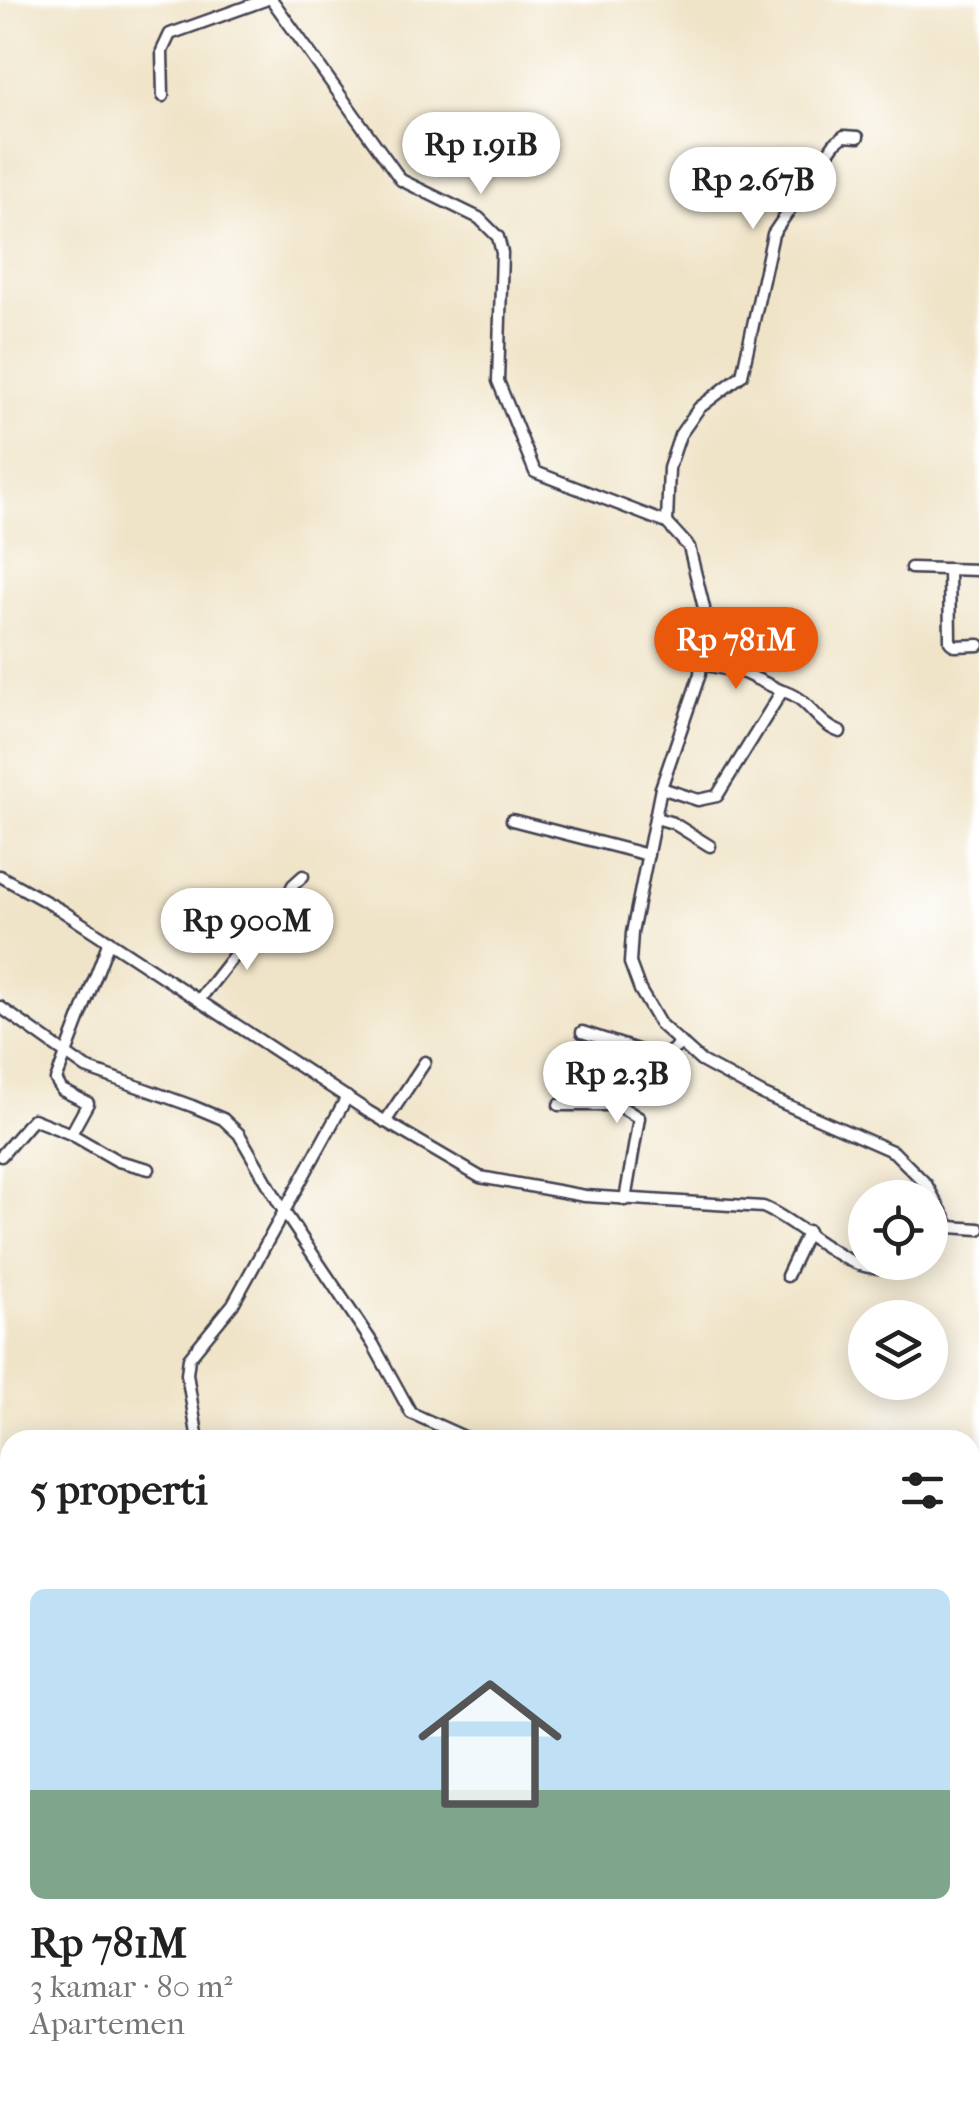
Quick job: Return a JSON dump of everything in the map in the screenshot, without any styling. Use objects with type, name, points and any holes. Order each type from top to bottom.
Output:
[{"type":"street","points":[[162,96],[162,51],[170,34],[264,0]]},
{"type":"street","points":[[272,0],[401,180],[478,218],[498,237],[502,253],[498,381],[535,472],[667,523],[689,547],[704,621],[701,664],[661,788],[630,964],[660,1024],[701,1061],[762,1094],[894,1152],[926,1184],[950,1226],[979,1229]]},
{"type":"street","points":[[667,523],[672,453],[689,418],[742,374],[776,228],[834,144],[844,136],[858,137]]},
{"type":"street","points":[[911,568],[979,570]]},
{"type":"street","points":[[948,569],[950,642],[954,646],[979,645]]},
{"type":"street","points":[[701,664],[744,673],[796,694],[824,726],[840,732]]},
{"type":"street","points":[[661,788],[698,800],[717,796],[782,691]]},
{"type":"street","points":[[656,818],[673,823],[710,846]]},
{"type":"street","points":[[512,820],[648,855]]},
{"type":"street","points":[[0,876],[108,941],[385,1122],[480,1177],[528,1189],[764,1207],[848,1258]]},
{"type":"street","points":[[199,1000],[261,921],[280,911],[293,885],[303,876]]},
{"type":"street","points":[[71,1134],[88,1103],[56,1084],[64,1052],[108,941]]},
{"type":"street","points":[[0,1007],[106,1079],[223,1119],[239,1134],[282,1210],[373,1344],[412,1414],[448,1430]]},
{"type":"street","points":[[582,1032],[662,1058],[682,1044]]},
{"type":"street","points":[[385,1122],[425,1062]]},
{"type":"street","points":[[196,1430],[187,1374],[189,1358],[232,1304],[347,1098]]},
{"type":"street","points":[[560,1104],[618,1105],[639,1118],[626,1195]]},
{"type":"street","points":[[2,1156],[33,1119],[71,1134],[118,1161],[149,1169]]},
{"type":"street","points":[[786,1276],[808,1231]]}]
